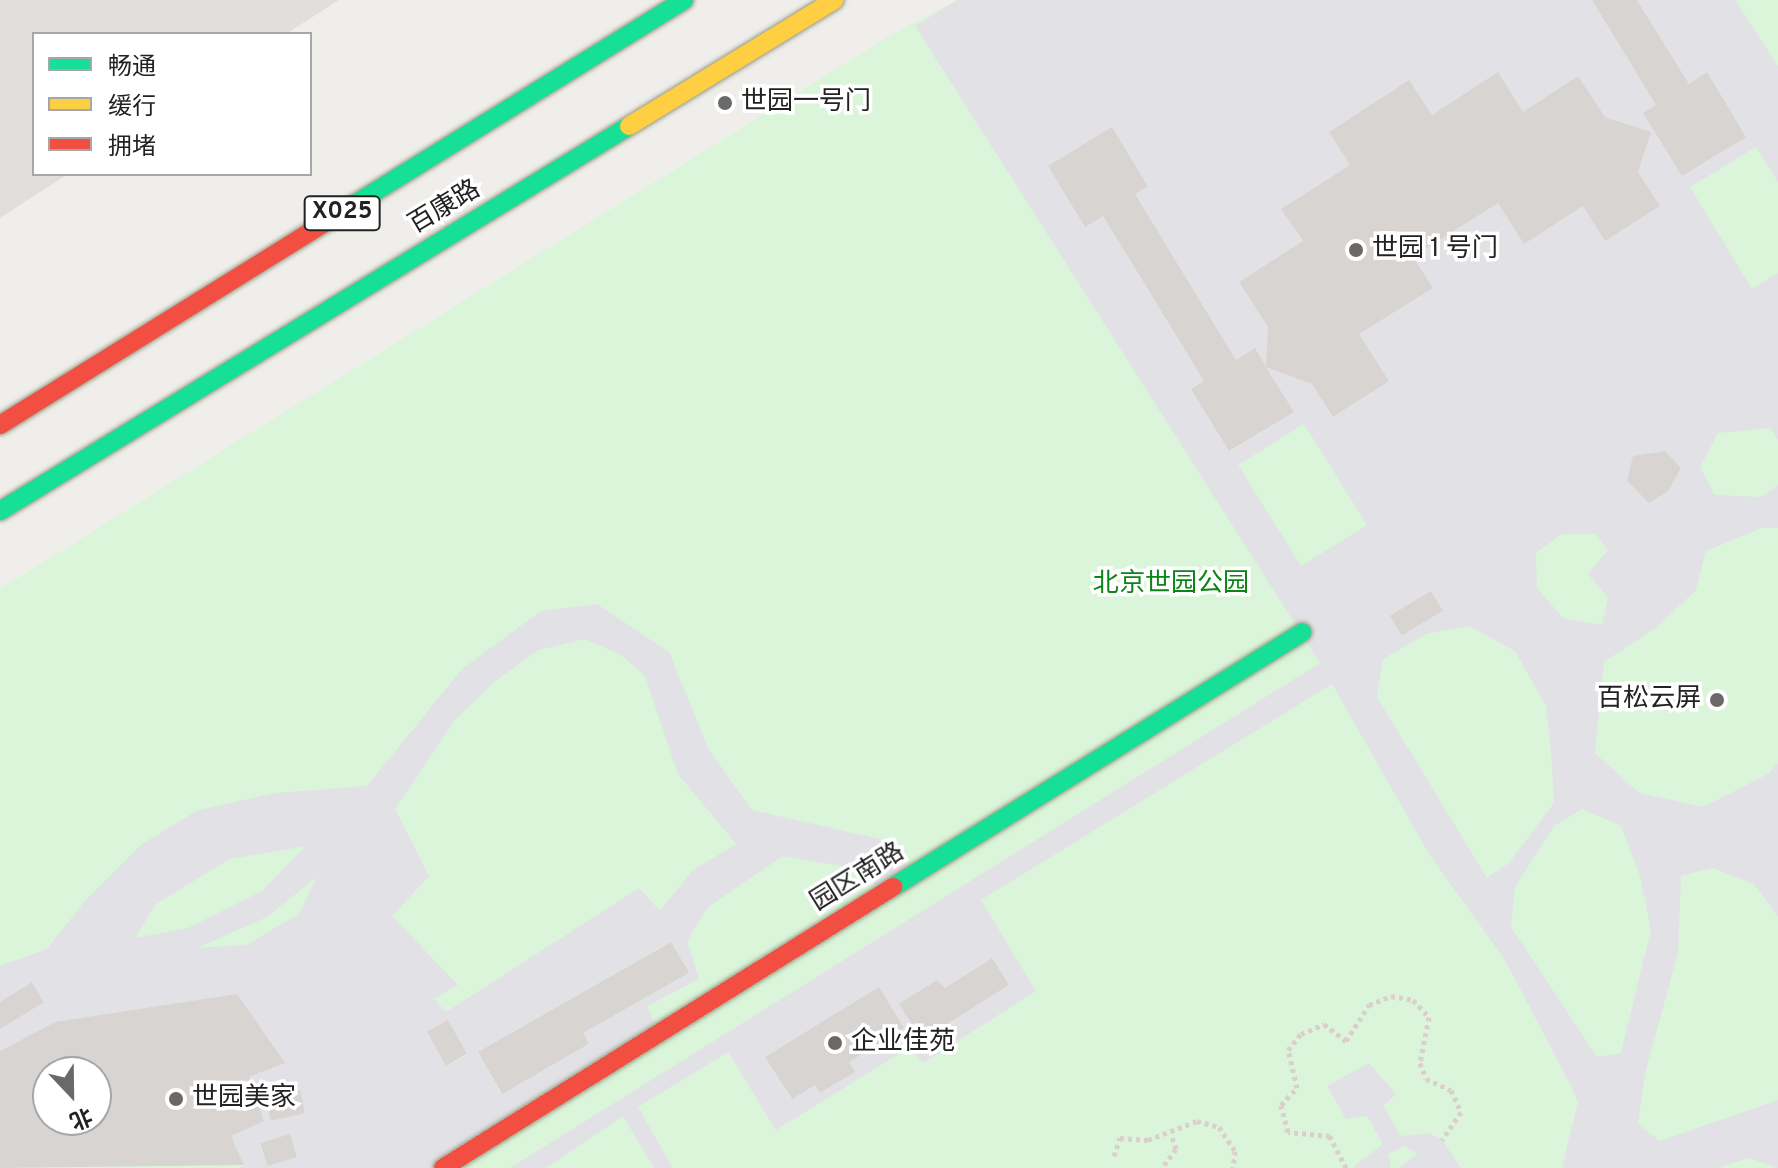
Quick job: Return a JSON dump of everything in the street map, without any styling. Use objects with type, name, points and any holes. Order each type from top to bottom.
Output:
[{"type":"main road","name":"百康路","points":[[0,425],[684,0]]},
{"type":"main road","name":"百康路","points":[[0,511],[835,0]]},
{"type":"main road","name":"园区南路","points":[[443,1168],[1302,632]]},
{"type":"path","points":[[1346,1168],[1330,1136],[1288,1132],[1281,1105],[1297,1088],[1288,1050],[1301,1034],[1324,1024],[1346,1041],[1369,1005],[1391,996],[1413,1000],[1429,1017],[1420,1063],[1426,1079],[1451,1090],[1461,1112],[1442,1140]]},
{"type":"path","points":[[1114,1156],[1120,1138],[1148,1140],[1171,1134],[1197,1121],[1219,1127],[1235,1151],[1233,1168]]},
{"type":"path","points":[[1164,1165],[1176,1149],[1171,1134]]},
{"type":"green space","name":"北京世园公园","points":[[957,0],[1778,0],[1778,1168],[0,1168],[0,589],[891,35]]},
{"type":"shaded area","points":[[0,0],[339,0],[289,32],[32,32],[32,176],[65,176],[0,218]]},
{"type":"shaded area","points":[[957,0],[1592,0],[1656,105],[1644,113],[1682,176],[1746,136],[1707,73],[1689,84],[1637,0],[1735,0],[1778,66],[1778,182],[1756,147],[1690,187],[1752,289],[1778,273],[1778,440],[1770,428],[1718,433],[1700,467],[1715,495],[1762,497],[1778,485],[1778,528],[1762,528],[1706,551],[1696,590],[1657,627],[1604,662],[1595,753],[1639,793],[1703,807],[1768,774],[1778,763],[1778,917],[1754,884],[1713,868],[1681,876],[1678,953],[1645,1074],[1638,1124],[1660,1141],[1778,1100],[1778,1168],[1749,1158],[1716,1168],[1562,1168],[1578,1102],[1572,1088],[1505,960],[1429,854],[1332,684],[981,900],[1036,991],[923,1063],[910,1047],[776,1130],[728,1052],[638,1107],[673,1168],[654,1168],[623,1116],[546,1168],[510,1168],[1320,663],[915,26]],"holes":[[[1498,73],[1523,112],[1578,76],[1605,117],[1651,132],[1638,172],[1660,206],[1605,240],[1583,206],[1524,243],[1498,203],[1413,257],[1432,288],[1359,334],[1389,381],[1333,417],[1312,384],[1267,367],[1268,327],[1239,282],[1303,241],[1282,209],[1350,165],[1329,132],[1409,80],[1432,115]],[[1112,127],[1148,185],[1135,194],[1236,360],[1255,349],[1294,412],[1230,451],[1191,389],[1204,381],[1103,216],[1086,226]],[[1304,424],[1367,525],[1301,566],[1238,465]],[[1665,451],[1681,468],[1668,491],[1649,502],[1627,481],[1634,456]],[[1562,534],[1596,534],[1608,550],[1588,574],[1608,598],[1602,625],[1563,618],[1537,588],[1536,553]],[[1432,592],[1443,611],[1403,635],[1391,616]],[[1469,626],[1515,651],[1546,706],[1554,803],[1509,863],[1487,878],[1377,697],[1383,659],[1426,634]],[[1582,809],[1621,826],[1640,876],[1651,930],[1621,1053],[1597,1057],[1511,927],[1515,887],[1554,826]],[[992,958],[1009,985],[922,1040],[900,1004],[936,980],[945,988]],[[879,988],[904,1029],[849,1062],[855,1072],[820,1093],[815,1085],[791,1099],[766,1057]]]},
{"type":"shaded area","points":[[597,604],[669,652],[709,750],[752,810],[880,839],[915,873],[885,892],[854,868],[783,856],[708,907],[687,941],[699,979],[647,1006],[659,1033],[446,1168],[239,1168],[244,1164],[231,1136],[264,1121],[249,1077],[284,1063],[55,1022],[0,1051],[0,1029],[44,1001],[32,982],[0,1002],[0,966],[47,949],[84,902],[142,844],[198,810],[275,793],[367,786],[462,669],[541,611]],"holes":[[[585,639],[621,655],[645,676],[678,774],[736,844],[693,870],[660,911],[639,888],[446,1012],[434,999],[458,985],[392,916],[429,876],[395,809],[455,720],[493,683],[538,650]],[[306,846],[262,891],[188,928],[135,938],[156,904],[230,859]],[[317,877],[299,914],[246,945],[197,948],[267,917]],[[670,942],[688,974],[583,1033],[589,1045],[501,1094],[478,1052]],[[448,1020],[467,1055],[447,1066],[427,1032]],[[290,1134],[297,1157],[267,1166],[260,1144]]]},
{"type":"shaded area","points":[[1369,1063],[1396,1094],[1383,1106],[1401,1136],[1428,1133],[1442,1140],[1461,1168],[1398,1168],[1418,1154],[1405,1146],[1388,1154],[1391,1168],[1352,1168],[1383,1144],[1367,1116],[1346,1119],[1327,1086]]},
{"type":"building","points":[[1592,0],[1637,0],[1689,84],[1707,72],[1746,137],[1682,176],[1643,113],[1656,105]]},
{"type":"building","name":"世园 1 号门","points":[[1498,72],[1523,112],[1578,76],[1605,117],[1651,132],[1638,172],[1660,206],[1605,241],[1583,206],[1524,244],[1498,203],[1413,257],[1433,288],[1359,334],[1389,381],[1333,417],[1312,384],[1266,367],[1268,327],[1239,282],[1303,241],[1281,209],[1350,165],[1329,132],[1409,80],[1432,115]]},
{"type":"building","points":[[1112,127],[1148,186],[1135,194],[1236,360],[1255,348],[1294,412],[1229,451],[1191,389],[1204,381],[1103,216],[1085,227],[1048,166]]},
{"type":"building","points":[[1665,451],[1681,468],[1668,491],[1649,503],[1627,481],[1633,456]]},
{"type":"building","points":[[1431,591],[1443,611],[1402,635],[1390,616]]},
{"type":"building","points":[[671,942],[689,973],[583,1033],[589,1044],[502,1094],[478,1052]]},
{"type":"building","points":[[992,958],[1009,985],[922,1040],[899,1004],[937,980],[945,988]]},
{"type":"building","points":[[32,982],[44,1002],[0,1029],[0,1002]]},
{"type":"building","name":"企业佳苑","points":[[879,987],[904,1028],[849,1062],[855,1072],[820,1093],[815,1085],[792,1099],[765,1057]]},
{"type":"building","name":"世园美家","points":[[237,994],[285,1063],[249,1077],[264,1121],[231,1136],[244,1165],[0,1168],[0,1051],[55,1022]]},
{"type":"building","points":[[448,1020],[467,1054],[446,1066],[427,1032]]},
{"type":"building","points":[[300,1090],[305,1113],[271,1121],[266,1097]]},
{"type":"building","points":[[290,1134],[297,1157],[267,1166],[260,1143]]},
{"type":"traffic: fast","points":[[339,214],[684,0]]},
{"type":"traffic: fast","points":[[0,511],[629,126]]},
{"type":"traffic: fast","points":[[893,887],[1302,632]]},
{"type":"traffic: slow","points":[[629,126],[835,0]]},
{"type":"traffic: jam","points":[[0,425],[339,214]]},
{"type":"traffic: jam","points":[[443,1168],[893,887]]},
{"type":"place","name":"世园一号门","points":[[725,103]]},
{"type":"place","name":"世园 1 号门","points":[[1356,250]]},
{"type":"place","name":"百松云屏","points":[[1717,700]]},
{"type":"place","name":"企业佳苑","points":[[835,1043]]},
{"type":"place","name":"世园美家","points":[[176,1099]]}]
